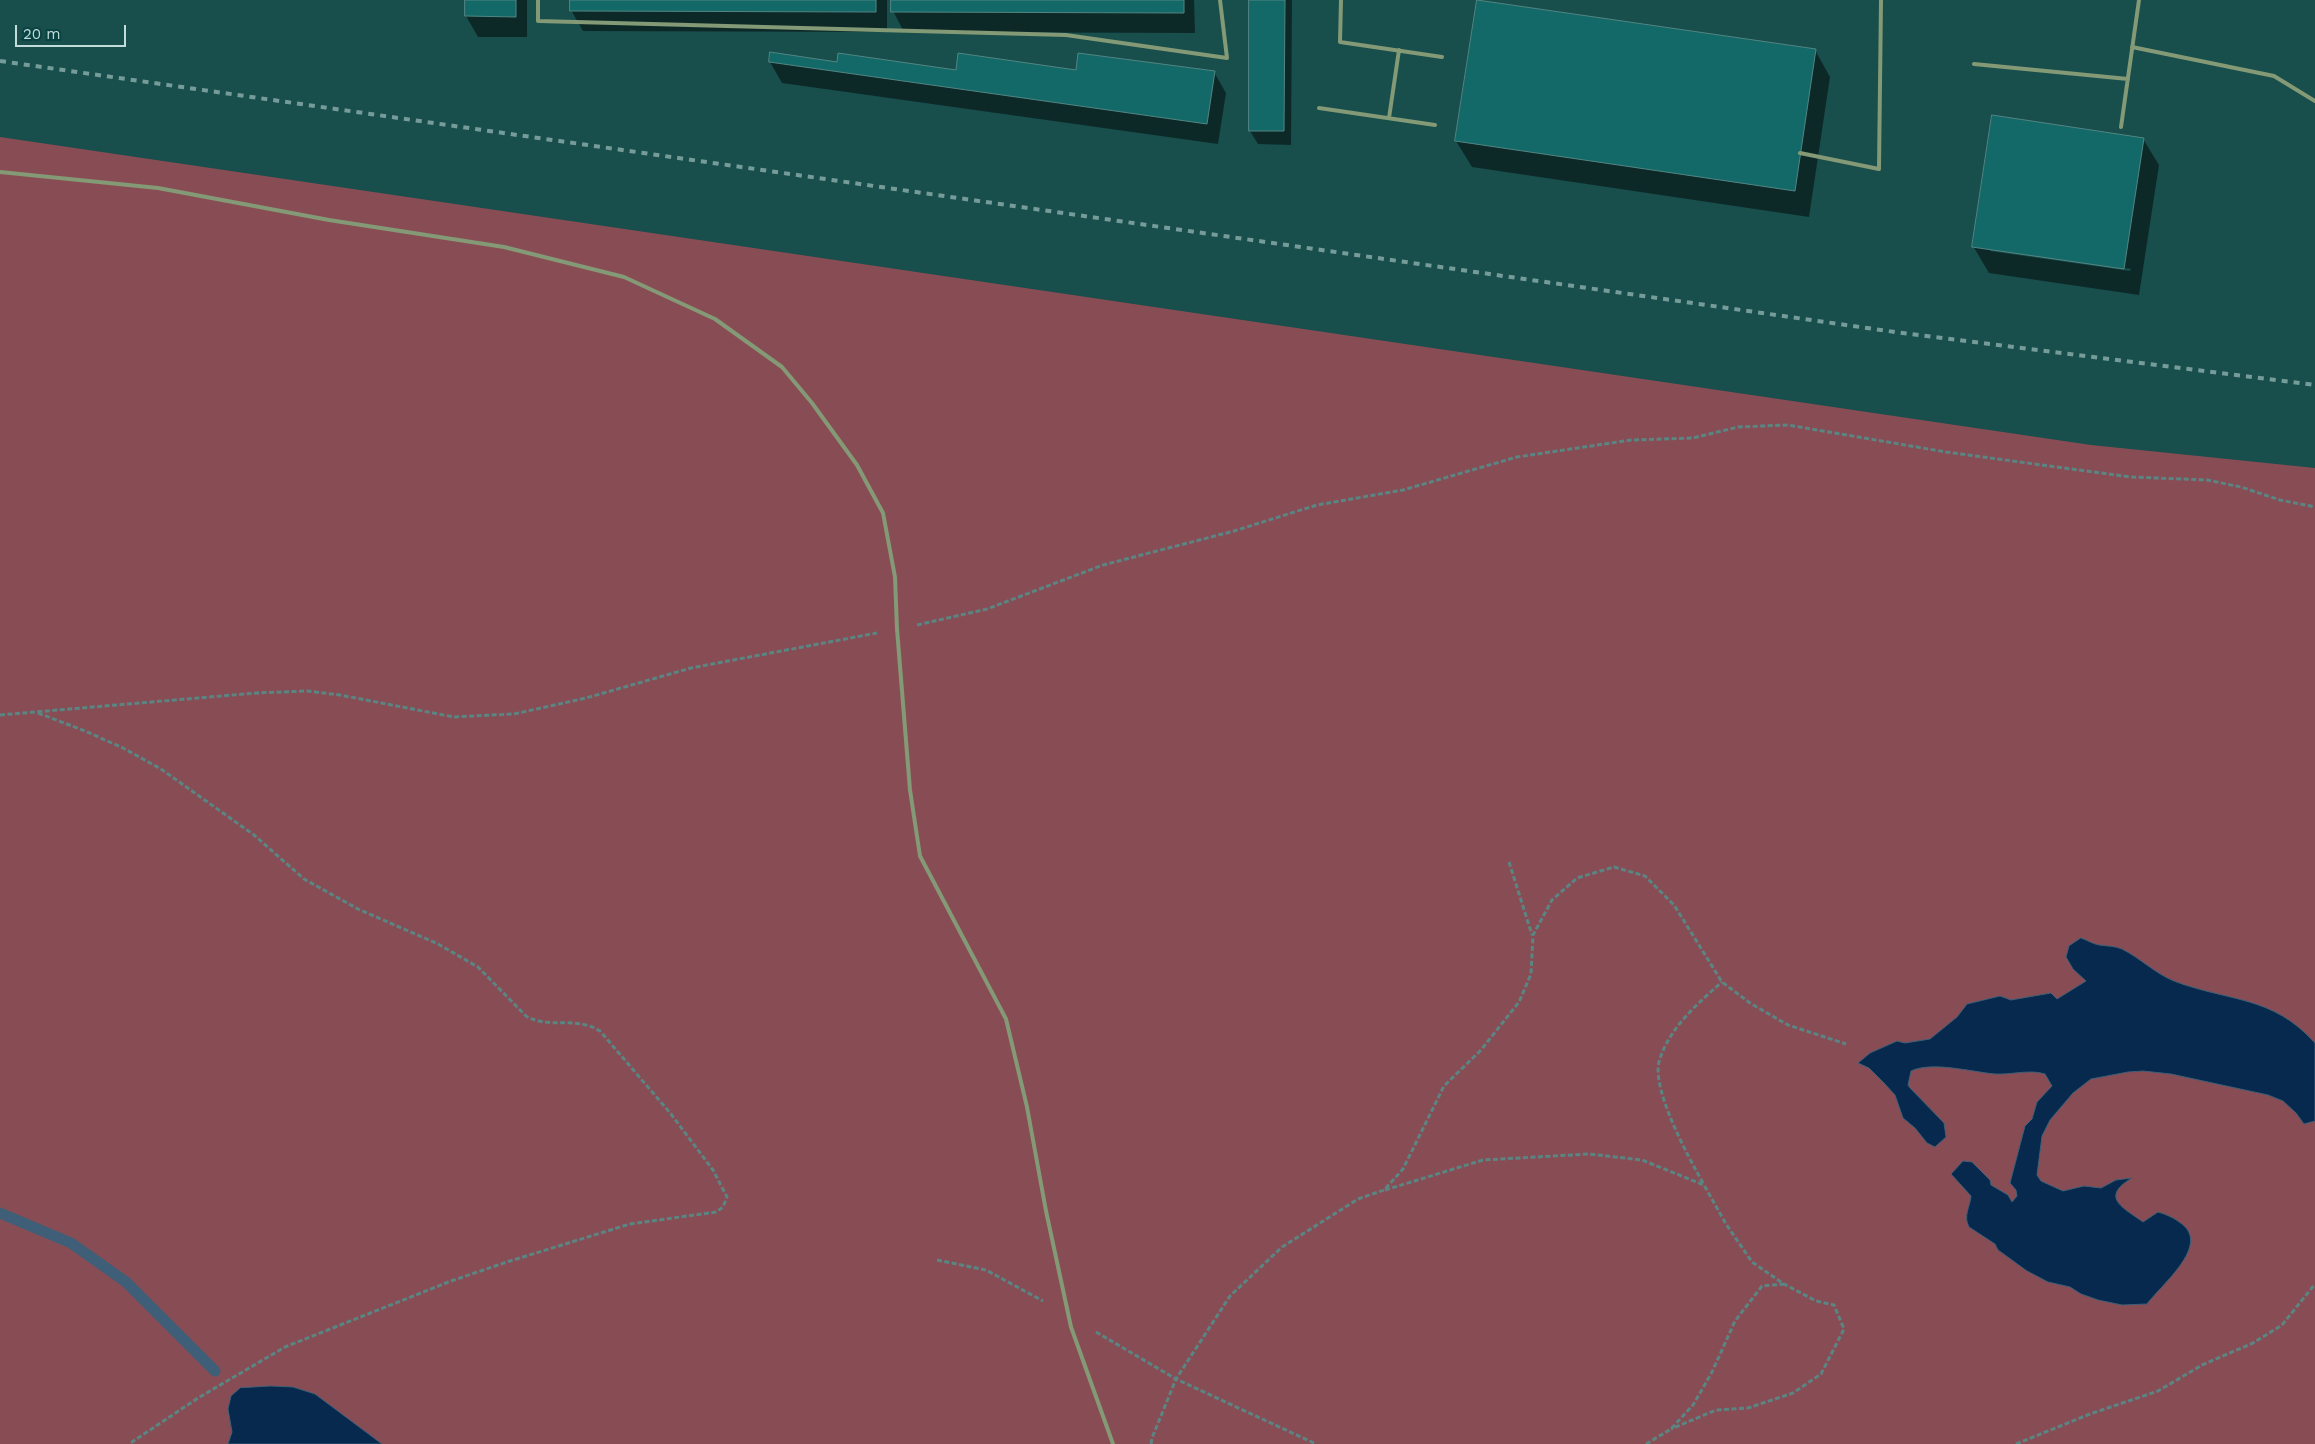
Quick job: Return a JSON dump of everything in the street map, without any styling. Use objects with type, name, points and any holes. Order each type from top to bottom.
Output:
[{"type":"lane","points":[[538,0],[538,21],[1066,35],[1227,58],[1220,0]]},
{"type":"lane","points":[[1341,0],[1340,42],[1442,57]]},
{"type":"lane","points":[[1800,153],[1879,169],[1881,0]]},
{"type":"lane","points":[[2120,126],[2139,0]]},
{"type":"lane","points":[[2132,47],[2274,76],[2315,101]]},
{"type":"lane","points":[[1389,118],[1399,50]]},
{"type":"lane","points":[[1974,64],[2128,79]]},
{"type":"lane","points":[[1319,108],[1435,125]]},
{"type":"lane","points":[[0,172],[158,188],[329,220],[504,247],[624,277],[716,319],[782,367],[812,403],[858,465],[883,513],[895,577],[897,629],[910,790],[920,856],[1006,1019],[1027,1108],[1068,1314],[1113,1444]]},
{"type":"path","points":[[0,715],[256,693],[307,691],[340,694],[454,717],[514,714],[586,698],[691,668],[897,629],[987,609],[1103,565],[1234,531],[1317,505],[1404,490],[1517,458],[1631,440],[1693,438],[1738,427],[1788,424],[1946,452],[2121,476],[2207,480],[2241,486],[2280,500],[2315,507]]},
{"type":"path","points":[[36,712],[85,730],[124,748],[161,770],[239,823],[304,879],[358,909],[438,944],[478,967],[526,1016],[544,1023],[574,1022],[589,1025],[600,1031],[671,1114],[713,1170],[727,1197],[723,1207],[716,1212],[630,1224],[510,1261],[451,1281],[285,1347],[198,1398],[129,1444]]},
{"type":"path","points":[[1384,1190],[1403,1169],[1444,1086],[1481,1050],[1519,1002],[1531,974],[1533,935],[1509,862]]},
{"type":"path","points":[[1533,935],[1552,900],[1577,878],[1614,867],[1645,876],[1674,904],[1722,982],[1750,1003],[1788,1025],[1846,1044]]},
{"type":"path","points":[[1646,1444],[1670,1429],[1716,1410],[1748,1408],[1792,1393],[1822,1374],[1844,1329],[1834,1305],[1816,1301],[1784,1284],[1752,1262],[1726,1224],[1682,1145],[1661,1090],[1659,1063],[1674,1030],[1722,982]]},
{"type":"path","points":[[1151,1444],[1176,1379],[1230,1296],[1282,1247],[1358,1198],[1483,1160],[1589,1154],[1642,1160],[1704,1185]]},
{"type":"path","points":[[937,1260],[986,1270],[1068,1314],[1176,1379],[1316,1444]]},
{"type":"path","points":[[1670,1429],[1693,1405],[1712,1372],[1735,1321],[1762,1286],[1784,1284]]},
{"type":"path","points":[[2016,1444],[2090,1414],[2158,1391],[2202,1365],[2252,1343],[2282,1325],[2315,1284]]},
{"type":"shaded area","points":[[0,137],[2091,445],[2315,468],[2315,1444],[0,1444]]},
{"type":"water","points":[[2081,938],[2097,944],[2122,949],[2174,981],[2266,1008],[2283,1016],[2299,1027],[2315,1043],[2315,1121],[2304,1124],[2296,1113],[2283,1101],[2268,1095],[2171,1074],[2143,1071],[2091,1079],[2073,1093],[2050,1120],[2042,1136],[2037,1175],[2041,1181],[2063,1191],[2084,1186],[2101,1188],[2116,1180],[2132,1178],[2117,1191],[2118,1202],[2122,1206],[2143,1222],[2158,1212],[2165,1214],[2182,1224],[2189,1233],[2190,1243],[2181,1265],[2147,1304],[2122,1305],[2098,1300],[2081,1294],[2070,1287],[2048,1282],[2027,1271],[1998,1250],[1995,1244],[1969,1227],[1967,1223],[1971,1196],[1951,1174],[1963,1161],[1972,1162],[1990,1180],[1991,1185],[2008,1195],[2012,1202],[2017,1196],[2016,1190],[2010,1183],[2025,1126],[2032,1119],[2037,1102],[2052,1086],[2045,1074],[2033,1072],[1995,1074],[1941,1067],[1920,1068],[1911,1071],[1908,1085],[1944,1123],[1946,1137],[1935,1147],[1927,1143],[1915,1128],[1903,1118],[1895,1095],[1884,1083],[1869,1068],[1858,1063],[1870,1053],[1897,1041],[1905,1043],[1930,1039],[1957,1017],[1967,1004],[2000,996],[2011,1000],[2051,993],[2057,999],[2086,981],[2073,969],[2066,957],[2069,946]]},
{"type":"water","points":[[293,1387],[315,1394],[382,1444],[228,1444],[232,1432],[228,1409],[231,1396],[240,1388]]},
{"type":"building","points":[[465,0],[516,0],[516,17],[465,16]]},
{"type":"building","points":[[570,0],[876,0],[876,12],[570,11]]},
{"type":"building","points":[[891,0],[1184,0],[1184,13],[891,12]]},
{"type":"building","points":[[1249,0],[1285,0],[1284,131],[1249,131]]},
{"type":"building","points":[[1477,0],[1816,49],[1795,191],[1455,141]]},
{"type":"building","points":[[770,52],[837,62],[838,53],[956,70],[958,53],[1076,70],[1078,53],[1215,71],[1207,124],[769,62]]},
{"type":"building","points":[[1992,115],[2144,138],[2124,269],[1972,247]]},
{"type":"waterway","points":[[0,1213],[71,1243],[126,1282],[215,1371]]},
{"type":"railway","points":[[0,61],[1895,332],[2315,385]]}]
